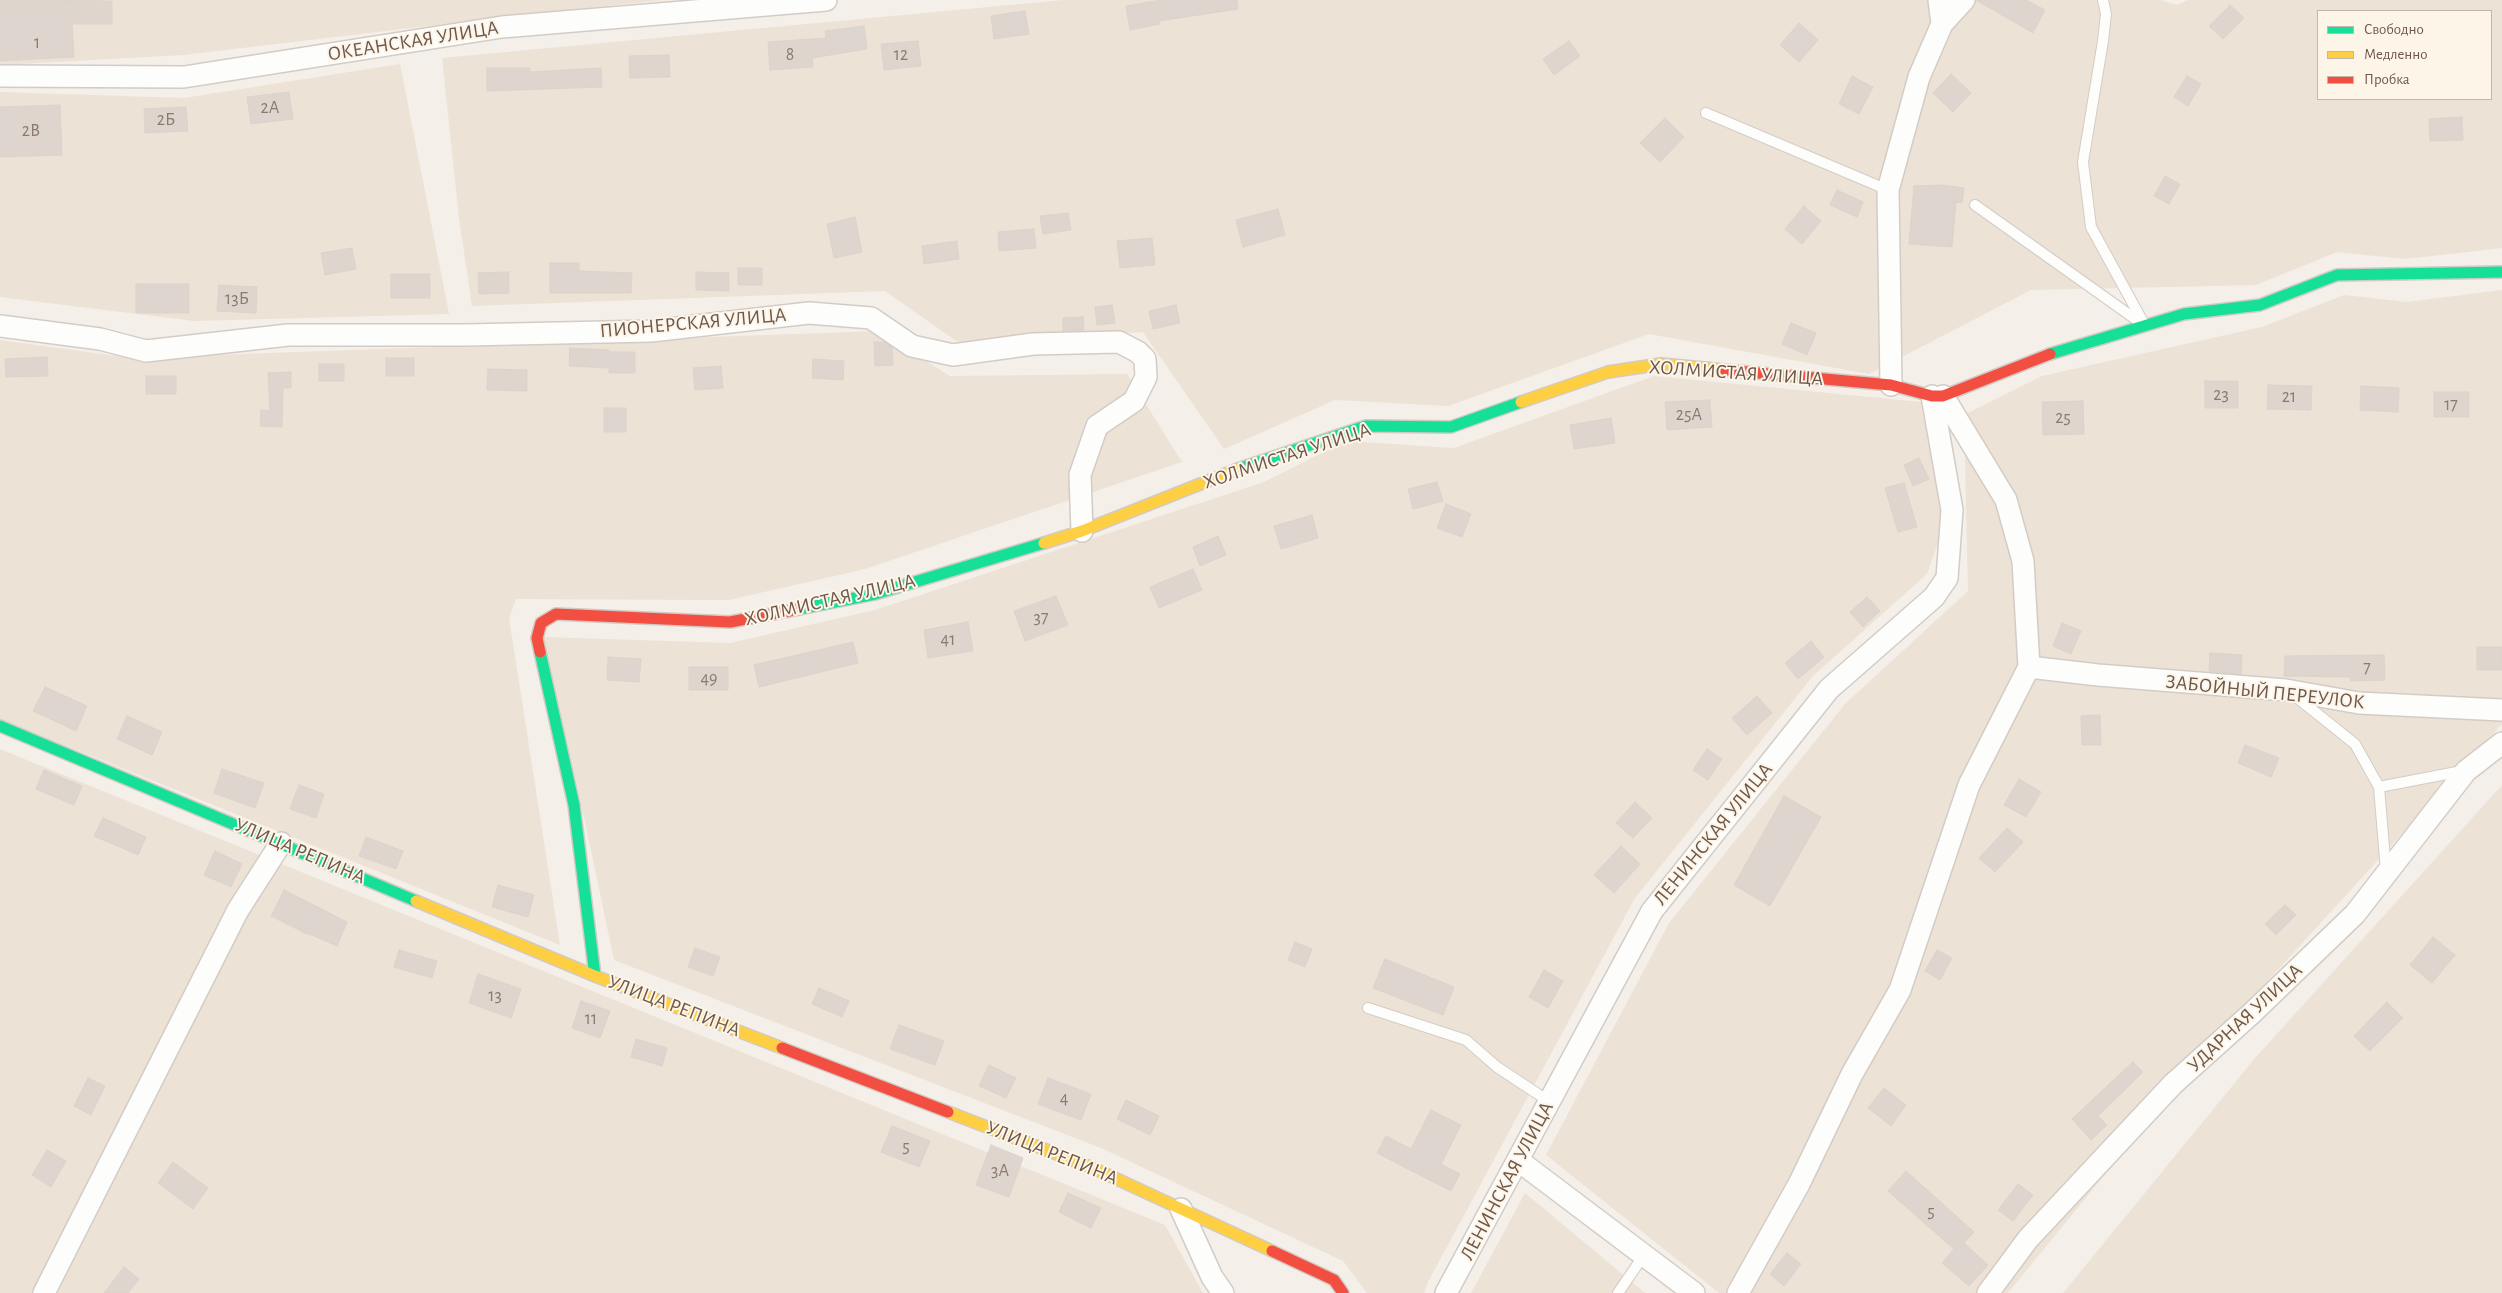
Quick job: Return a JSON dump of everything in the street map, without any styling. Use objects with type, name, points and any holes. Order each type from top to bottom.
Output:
[{"type":"street","name":"ОКЕАНСКАЯ УЛИЦА","points":[[0,76],[184,77],[502,27],[826,0]]},
{"type":"street","points":[[1939,0],[1942,24]]},
{"type":"street","points":[[1892,385],[1888,190],[1919,77],[1942,24],[1964,0]]},
{"type":"street","points":[[1738,1293],[1799,1184],[1852,1074],[1900,990],[1969,785],[2029,667],[2023,560],[2006,500],[1937,396],[2037,358],[2144,324],[2184,314],[2260,305],[2337,275],[2502,272]]},
{"type":"street","name":"ПИОНЕРСКАЯ УЛИЦА","points":[[0,326],[100,340],[146,352],[288,335],[466,335],[651,331],[809,313],[871,318],[912,346],[953,355],[1033,344],[1119,342],[1138,352],[1145,359],[1146,378],[1134,402],[1097,426],[1080,474],[1082,531]]},
{"type":"street","name":"ХОЛМИСТАЯ УЛИЦА","points":[[595,976],[574,805],[537,638],[542,623],[556,614],[730,622],[874,594],[1082,531],[1258,461],[1366,426],[1451,428],[1608,372],[1661,364],[1892,385],[1937,396]]},
{"type":"street","name":"ЛЕНИНСКАЯ УЛИЦА","points":[[1446,1293],[1519,1161],[1652,911],[1829,689],[1934,597],[1947,578],[1952,510],[1937,396]]},
{"type":"street","name":"ЗАБОЙНЫЙ ПЕРЕУЛОК","points":[[2029,667],[2098,675],[2286,690],[2359,703],[2502,710]]},
{"type":"street","name":"УЛИЦА РЕПИНА","points":[[0,726],[595,976],[1094,1168],[1334,1280],[1343,1293]]},
{"type":"street","name":"УДАРНАЯ УЛИЦА","points":[[1988,1293],[2028,1239],[2173,1084],[2251,1014],[2356,914],[2466,771],[2502,743]]},
{"type":"street","points":[[44,1293],[238,910],[281,843]]},
{"type":"street","points":[[1519,1161],[1694,1293]]},
{"type":"street","points":[[1181,1209],[1212,1277],[1223,1293]]},
{"type":"lane","points":[[2103,0],[2106,14],[2083,162],[2084,172],[2091,227],[2144,324]]},
{"type":"lane","points":[[1706,113],[1888,190]]},
{"type":"lane","points":[[1975,205],[2144,324]]},
{"type":"lane","points":[[2286,690],[2355,744],[2379,787],[2386,876]]},
{"type":"lane","points":[[2379,787],[2466,771]]},
{"type":"lane","points":[[1368,1008],[1466,1040],[1497,1067],[1550,1102]]},
{"type":"lane","points":[[1618,1293],[1644,1255]]},
{"type":"shaded area","points":[[0,0],[663,0],[183,55],[0,65]]},
{"type":"shaded area","points":[[1064,0],[2160,0],[2177,5],[2188,0],[2502,0],[2502,248],[2405,259],[2337,252],[2256,285],[2031,290],[1869,374],[1649,334],[1448,406],[1335,400],[1224,449],[1143,332],[962,345],[885,291],[472,306],[459,218],[442,58]]},
{"type":"shaded area","points":[[400,64],[449,314],[194,321],[0,297],[0,92],[184,98]]},
{"type":"shaded area","points":[[2502,290],[2502,724],[2223,1030],[2008,1293],[1719,1293],[1546,1155],[1669,923],[1845,704],[1968,591],[1965,460],[1968,413],[2042,376],[2262,327],[2344,295],[2407,302]]},
{"type":"shaded area","points":[[878,331],[950,376],[1127,374],[1182,462],[865,569],[729,600],[516,599],[509,618],[560,945],[0,719],[0,340],[131,358]]},
{"type":"shaded area","points":[[1654,376],[1921,402],[1944,526],[1927,574],[1813,676],[1635,898],[1428,1282],[1424,1293],[1367,1293],[1343,1261],[1101,1148],[614,960],[543,637],[730,643],[875,610],[1264,482],[1346,441],[1454,448]]},
{"type":"shaded area","points":[[0,749],[1165,1225],[1203,1293],[0,1293]]},
{"type":"shaded area","points":[[2502,785],[2502,1293],[2063,1293],[2256,1057]]},
{"type":"shaded area","points":[[1525,1193],[1645,1293],[1471,1293]]},
{"type":"building","points":[[1161,0],[1237,0],[1238,9],[1159,21],[1160,24],[1130,30],[1126,6]]},
{"type":"building","points":[[1976,0],[2026,0],[2045,10],[2033,33]]},
{"type":"building","points":[[0,1],[112,1],[112,24],[72,24],[74,57],[0,61]]},
{"type":"building","points":[[2230,5],[2244,18],[2223,39],[2209,26]]},
{"type":"building","points":[[1025,11],[1029,34],[994,39],[991,16]]},
{"type":"building","points":[[1799,23],[1818,40],[1799,62],[1780,45]]},
{"type":"building","points":[[864,26],[867,49],[812,58],[813,67],[770,70],[768,42],[826,38],[825,31]]},
{"type":"building","points":[[918,41],[921,66],[884,70],[881,44]]},
{"type":"building","points":[[1569,41],[1580,56],[1554,75],[1543,59]]},
{"type":"building","points":[[669,55],[670,77],[630,78],[629,56]]},
{"type":"building","points":[[487,68],[530,68],[530,72],[601,68],[602,87],[487,91]]},
{"type":"building","points":[[1951,74],[1971,93],[1953,112],[1933,93]]},
{"type":"building","points":[[1852,76],[1873,87],[1859,114],[1839,104]]},
{"type":"building","points":[[2187,76],[2201,84],[2188,106],[2174,97]]},
{"type":"building","points":[[289,92],[293,119],[251,124],[247,97]]},
{"type":"building","points":[[60,105],[62,155],[0,157],[0,107]]},
{"type":"building","points":[[186,107],[188,131],[145,133],[144,109]]},
{"type":"building","points":[[2462,117],[2463,140],[2430,141],[2429,119]]},
{"type":"building","points":[[1665,118],[1684,137],[1660,162],[1640,143]]},
{"type":"building","points":[[2165,176],[2180,184],[2169,204],[2154,196]]},
{"type":"building","points":[[1942,185],[1964,188],[1962,203],[1956,202],[1952,247],[1909,244],[1914,186]]},
{"type":"building","points":[[1837,190],[1863,202],[1857,217],[1830,205]]},
{"type":"building","points":[[1804,206],[1821,221],[1802,244],[1785,229]]},
{"type":"building","points":[[1278,209],[1285,235],[1243,247],[1236,220]]},
{"type":"building","points":[[1068,213],[1071,230],[1043,234],[1040,216]]},
{"type":"building","points":[[855,217],[862,252],[834,258],[827,224]]},
{"type":"building","points":[[1034,229],[1036,248],[999,251],[998,232]]},
{"type":"building","points":[[1152,238],[1155,265],[1120,268],[1117,241]]},
{"type":"building","points":[[957,241],[959,259],[924,264],[922,246]]},
{"type":"building","points":[[352,248],[356,269],[325,275],[321,253]]},
{"type":"building","points":[[550,263],[579,263],[579,271],[632,273],[631,293],[550,293]]},
{"type":"building","points":[[738,268],[762,268],[762,285],[738,285]]},
{"type":"building","points":[[509,272],[509,293],[479,294],[478,273]]},
{"type":"building","points":[[696,272],[729,273],[729,291],[696,290]]},
{"type":"building","points":[[391,274],[430,274],[430,298],[391,298]]},
{"type":"building","points":[[136,284],[189,284],[189,313],[136,313]]},
{"type":"building","points":[[219,285],[257,287],[256,313],[217,311]]},
{"type":"building","points":[[1112,305],[1115,323],[1097,325],[1095,307]]},
{"type":"building","points":[[1176,305],[1180,323],[1153,329],[1149,311]]},
{"type":"building","points":[[1083,317],[1084,330],[1063,331],[1063,318]]},
{"type":"building","points":[[1791,323],[1816,333],[1807,355],[1782,344]]},
{"type":"building","points":[[874,342],[884,342],[892,347],[893,365],[875,366]]},
{"type":"building","points":[[570,348],[609,350],[609,352],[635,352],[635,373],[609,373],[609,368],[569,366]]},
{"type":"building","points":[[47,357],[48,376],[6,377],[5,359]]},
{"type":"building","points":[[386,358],[414,358],[414,376],[386,376]]},
{"type":"building","points":[[813,359],[844,361],[843,380],[812,378]]},
{"type":"building","points":[[319,364],[344,364],[344,381],[319,381]]},
{"type":"building","points":[[721,366],[723,388],[695,390],[693,368]]},
{"type":"building","points":[[488,369],[527,370],[527,391],[487,390]]},
{"type":"building","points":[[291,372],[291,388],[283,388],[282,427],[260,426],[261,410],[270,411],[268,373]]},
{"type":"building","points":[[146,376],[176,376],[176,394],[146,394]]},
{"type":"building","points":[[2205,381],[2238,381],[2238,408],[2205,408]]},
{"type":"building","points":[[2268,385],[2312,386],[2311,410],[2267,409]]},
{"type":"building","points":[[2361,386],[2399,388],[2398,412],[2360,410]]},
{"type":"building","points":[[2434,392],[2469,392],[2469,417],[2434,417]]},
{"type":"building","points":[[1710,400],[1712,427],[1667,430],[1665,402]]},
{"type":"building","points":[[2083,401],[2084,434],[2043,435],[2042,402]]},
{"type":"building","points":[[604,408],[626,408],[626,432],[604,432]]},
{"type":"building","points":[[1611,418],[1615,443],[1574,449],[1570,425]]},
{"type":"building","points":[[1919,458],[1929,479],[1913,486],[1904,465]]},
{"type":"building","points":[[1437,482],[1443,501],[1413,509],[1408,489]]},
{"type":"building","points":[[1904,483],[1917,527],[1898,532],[1885,488]]},
{"type":"building","points":[[1446,504],[1471,514],[1462,537],[1437,528]]},
{"type":"building","points":[[1312,515],[1318,538],[1281,549],[1274,526]]},
{"type":"building","points":[[1218,536],[1226,555],[1200,566],[1193,547]]},
{"type":"building","points":[[1193,569],[1202,590],[1159,608],[1150,587]]},
{"type":"building","points":[[1056,596],[1068,625],[1025,641],[1014,611]]},
{"type":"building","points":[[1867,597],[1880,611],[1863,627],[1850,612]]},
{"type":"building","points":[[968,622],[973,651],[928,658],[924,630]]},
{"type":"building","points":[[2062,623],[2081,631],[2071,654],[2053,646]]},
{"type":"building","points":[[1811,641],[1824,657],[1798,679],[1785,663]]},
{"type":"building","points":[[853,642],[858,663],[759,687],[754,665]]},
{"type":"building","points":[[2477,647],[2502,647],[2502,670],[2477,670]]},
{"type":"building","points":[[2210,653],[2242,655],[2241,674],[2209,671]]},
{"type":"building","points":[[2384,655],[2385,680],[2351,681],[2350,677],[2284,676],[2285,656]]},
{"type":"building","points":[[608,657],[641,659],[639,682],[607,680]]},
{"type":"building","points":[[689,667],[728,667],[728,690],[689,690]]},
{"type":"building","points":[[45,687],[87,706],[76,731],[33,711]]},
{"type":"building","points":[[1757,696],[1772,713],[1747,735],[1732,718]]},
{"type":"building","points":[[2100,715],[2101,745],[2082,745],[2081,716]]},
{"type":"building","points":[[127,716],[162,732],[152,755],[117,739]]},
{"type":"building","points":[[2245,745],[2279,758],[2271,777],[2238,763]]},
{"type":"building","points":[[1707,749],[1722,759],[1708,780],[1693,770]]},
{"type":"building","points":[[222,769],[264,783],[255,808],[214,793]]},
{"type":"building","points":[[44,770],[82,786],[74,805],[36,789]]},
{"type":"building","points":[[2019,779],[2041,792],[2026,817],[2004,805]]},
{"type":"building","points":[[299,785],[324,794],[316,818],[290,809]]},
{"type":"building","points":[[1784,796],[1821,817],[1770,906],[1734,885]]},
{"type":"building","points":[[1635,802],[1652,818],[1633,838],[1616,823]]},
{"type":"building","points":[[103,818],[146,837],[138,855],[94,836]]},
{"type":"building","points":[[2007,828],[2023,842],[1995,872],[1979,858]]},
{"type":"building","points":[[366,837],[403,851],[396,869],[359,856]]},
{"type":"building","points":[[1621,846],[1640,864],[1614,893],[1594,875]]},
{"type":"building","points":[[215,851],[242,864],[231,887],[204,875]]},
{"type":"building","points":[[498,885],[534,895],[528,917],[492,907]]},
{"type":"building","points":[[284,890],[347,922],[337,946],[271,916]]},
{"type":"building","points":[[2285,905],[2296,915],[2276,935],[2265,924]]},
{"type":"building","points":[[2433,937],[2455,955],[2432,983],[2410,965]]},
{"type":"building","points":[[1295,942],[1312,949],[1305,967],[1288,960]]},
{"type":"building","points":[[695,948],[720,957],[713,976],[688,967]]},
{"type":"building","points":[[399,950],[437,961],[432,978],[394,967]]},
{"type":"building","points":[[1937,950],[1952,958],[1940,980],[1925,971]]},
{"type":"building","points":[[1385,959],[1454,987],[1443,1015],[1373,988]]},
{"type":"building","points":[[1544,970],[1563,981],[1548,1008],[1529,997]]},
{"type":"building","points":[[478,974],[521,989],[511,1018],[469,1003]]},
{"type":"building","points":[[819,988],[849,1001],[842,1017],[812,1004]]},
{"type":"building","points":[[581,1001],[610,1011],[600,1038],[572,1028]]},
{"type":"building","points":[[2387,1002],[2403,1018],[2370,1051],[2354,1036]]},
{"type":"building","points":[[899,1025],[944,1041],[935,1065],[890,1049]]},
{"type":"building","points":[[636,1039],[667,1048],[662,1066],[631,1057]]},
{"type":"building","points":[[2133,1062],[2143,1072],[2098,1116],[2107,1125],[2091,1140],[2072,1119]]},
{"type":"building","points":[[989,1065],[1016,1078],[1006,1098],[979,1086]]},
{"type":"building","points":[[88,1078],[105,1086],[91,1115],[74,1106]]},
{"type":"building","points":[[1048,1078],[1091,1094],[1081,1120],[1038,1104]]},
{"type":"building","points":[[1884,1088],[1906,1105],[1891,1126],[1868,1108]]},
{"type":"building","points":[[1126,1100],[1159,1116],[1150,1135],[1117,1119]]},
{"type":"building","points":[[1431,1110],[1461,1125],[1441,1164],[1460,1174],[1451,1191],[1377,1153],[1386,1136],[1411,1149]]},
{"type":"building","points":[[892,1126],[930,1141],[919,1167],[881,1152]]},
{"type":"building","points":[[991,1145],[1023,1158],[1009,1197],[976,1185]]},
{"type":"building","points":[[47,1150],[66,1161],[51,1187],[32,1175]]},
{"type":"building","points":[[173,1162],[208,1188],[193,1209],[158,1183]]},
{"type":"building","points":[[1906,1171],[1974,1232],[1964,1243],[1988,1265],[1969,1286],[1942,1263],[1954,1249],[1888,1191]]},
{"type":"building","points":[[2018,1184],[2033,1195],[2013,1221],[1998,1210]]},
{"type":"building","points":[[1068,1193],[1101,1208],[1091,1228],[1059,1212]]},
{"type":"building","points":[[1787,1253],[1801,1264],[1784,1286],[1770,1274]]},
{"type":"building","points":[[124,1267],[139,1279],[128,1293],[104,1293]]},
{"type":"traffic: fast","points":[[2050,354],[2184,314],[2260,305],[2337,275],[2502,272]]},
{"type":"traffic: fast","points":[[1238,469],[1366,426],[1451,427],[1521,402]]},
{"type":"traffic: fast","points":[[799,609],[875,594],[1044,543]]},
{"type":"traffic: fast","points":[[540,652],[574,805],[595,976]]},
{"type":"traffic: fast","points":[[0,726],[416,901]]},
{"type":"traffic: slow","points":[[1521,402],[1608,372],[1661,364],[1725,370]]},
{"type":"traffic: slow","points":[[1044,543],[1082,531],[1238,469]]},
{"type":"traffic: slow","points":[[416,901],[595,976],[782,1048]]},
{"type":"traffic: slow","points":[[948,1112],[1093,1168],[1272,1251]]},
{"type":"traffic: jam","points":[[1725,370],[1891,385],[1932,396],[1943,396],[2050,354]]},
{"type":"traffic: jam","points":[[540,652],[537,638],[541,623],[556,614],[730,622],[799,609]]},
{"type":"traffic: jam","points":[[782,1048],[948,1112]]},
{"type":"traffic: jam","points":[[1272,1251],[1334,1280],[1343,1293]]}]
